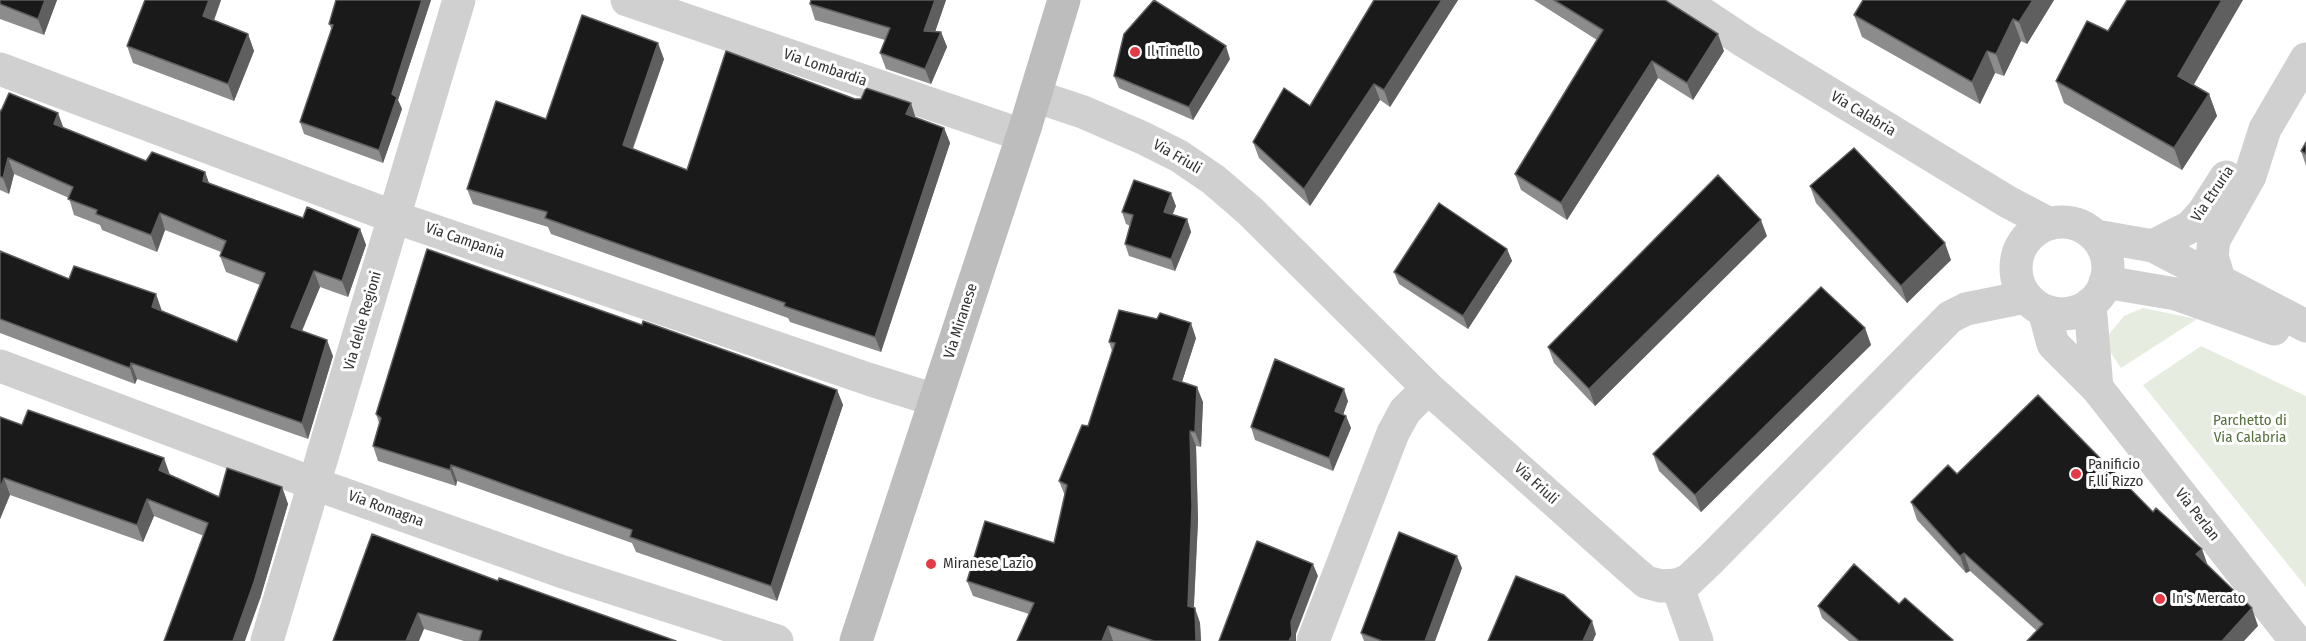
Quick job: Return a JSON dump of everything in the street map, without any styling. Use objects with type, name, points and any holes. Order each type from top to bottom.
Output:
[{"type":"street","name":"Via delle Regioni","points":[[267,641],[459,0]]},
{"type":"street","name":"Via Lombardia","points":[[627,0],[1023,135]]},
{"type":"street","name":"Via Miranese","points":[[856,641],[1023,135],[1064,0]]},
{"type":"street","name":"Via Calabria","points":[[1682,0],[1745,42],[2008,202],[2048,223],[2067,221],[2079,224],[2096,236],[2153,246],[2306,326]]},
{"type":"street","name":"Via Etruria","points":[[2153,246],[2190,228],[2203,213],[2234,164],[2265,129],[2306,59]]},
{"type":"street","name":"Via Campania","points":[[0,69],[394,217],[935,400]]},
{"type":"street","name":"Via Friuli","points":[[1035,96],[1083,112],[1143,138],[1179,156],[1214,180],[1250,212],[1428,387],[1646,582],[1660,586],[1677,585]]},
{"type":"street","name":"Via Etruria","points":[[2220,282],[2212,256],[2214,240],[2250,176],[2265,129]]},
{"type":"street","points":[[2034,304],[2018,280],[2019,250],[2031,233],[2048,223]]},
{"type":"street","points":[[2096,236],[2106,255],[2108,265],[2098,293],[2097,388]]},
{"type":"street","points":[[1697,641],[1677,585],[1689,580],[1711,559],[1950,317],[1966,309],[2034,304],[2064,315],[2076,313],[2098,293],[2176,294],[2306,340]]},
{"type":"street","name":"Via Perlan","points":[[2034,304],[2053,344],[2097,388],[2296,641]]},
{"type":"street","name":"Via Romagna","points":[[0,366],[315,484],[563,572],[777,641]]},
{"type":"street","points":[[1313,641],[1393,433],[1412,404],[1428,387]]},
{"type":"green space","points":[[2143,308],[2197,319],[2121,368],[2109,350],[2107,341],[2110,333],[2124,316]]},
{"type":"green space","name":"Parchetto di Via Calabria","points":[[2201,346],[2306,396],[2306,587],[2143,385]]},
{"type":"building","points":[[0,0],[45,0],[38,19],[0,4]]},
{"type":"building","points":[[145,0],[209,0],[203,16],[248,34],[228,84],[127,46]]},
{"type":"building","points":[[336,0],[422,0],[392,94],[397,97],[379,150],[300,122],[333,25],[329,24]]},
{"type":"building","points":[[811,0],[935,0],[924,31],[941,32],[925,69],[880,53],[890,28],[810,4]]},
{"type":"building","points":[[1154,0],[1226,46],[1189,107],[1114,76],[1124,34]]},
{"type":"building","points":[[1374,0],[1442,0],[1384,90],[1374,84],[1304,189],[1253,142],[1284,88],[1310,106]]},
{"type":"building","points":[[1554,0],[1665,0],[1718,34],[1687,83],[1652,61],[1561,203],[1515,174],[1603,30]]},
{"type":"building","points":[[1863,0],[2033,0],[2019,22],[2013,19],[1996,54],[1987,51],[1972,82],[1854,15]]},
{"type":"building","points":[[2127,0],[2222,0],[2178,76],[2209,94],[2174,148],[2056,81],[2087,21],[2108,31]]},
{"type":"building","points":[[582,15],[658,43],[623,145],[687,170],[726,51],[855,99],[861,99],[866,88],[911,103],[906,114],[944,128],[875,337],[545,218],[547,212],[467,189],[496,101],[546,119]]},
{"type":"building","points":[[9,93],[58,113],[54,124],[146,161],[152,152],[205,172],[203,181],[303,218],[307,207],[360,229],[342,281],[314,271],[291,327],[327,340],[302,423],[131,363],[130,368],[0,319],[0,251],[69,279],[74,266],[156,294],[152,307],[237,342],[265,273],[220,256],[226,241],[160,213],[151,235],[96,214],[97,210],[68,199],[73,187],[8,158],[3,178],[0,176],[0,110]]},
{"type":"building","points":[[2306,142],[2306,154],[2301,151]]},
{"type":"building","points":[[1854,148],[1945,243],[1901,286],[1810,186]]},
{"type":"building","points":[[1718,175],[1761,220],[1589,389],[1548,347]]},
{"type":"building","points":[[1134,180],[1171,193],[1164,212],[1187,219],[1171,259],[1125,244],[1133,215],[1122,212]]},
{"type":"building","points":[[1439,203],[1507,249],[1463,316],[1394,272]]},
{"type":"building","points":[[427,249],[642,325],[643,321],[837,390],[771,586],[630,537],[632,530],[451,465],[450,470],[373,446],[381,418],[376,414]]},
{"type":"building","points":[[1821,287],[1865,328],[1695,495],[1653,454]]},
{"type":"building","points":[[1119,310],[1157,319],[1160,313],[1191,323],[1173,379],[1197,387],[1195,432],[1190,431],[1192,506],[1188,606],[1195,608],[1196,641],[1154,641],[1108,626],[1102,641],[1017,641],[1034,603],[967,581],[985,521],[1054,543],[1067,485],[1059,481],[1082,425],[1088,426],[1115,343],[1109,342]]},
{"type":"building","points":[[1275,359],[1344,389],[1335,411],[1346,416],[1329,458],[1251,427]]},
{"type":"building","points":[[2038,395],[2153,512],[2156,508],[2202,549],[2196,554],[2252,608],[2224,641],[2027,641],[2043,624],[1964,553],[1960,556],[1911,502],[1948,465],[1957,474]]},
{"type":"building","points":[[28,410],[164,458],[159,470],[219,497],[227,468],[282,487],[254,582],[233,641],[164,641],[208,523],[147,499],[137,525],[4,478],[0,488],[0,417],[22,425]]},
{"type":"building","points":[[1399,532],[1457,556],[1425,641],[1382,641],[1361,633]]},
{"type":"building","points":[[372,534],[498,581],[499,578],[676,641],[479,641],[482,631],[418,613],[406,641],[333,641]]},
{"type":"building","points":[[1257,541],[1313,564],[1291,622],[1292,635],[1289,641],[1219,641]]},
{"type":"building","points":[[1854,564],[1899,604],[1905,598],[1953,640],[1859,641],[1818,606]]},
{"type":"building","points":[[1516,576],[1564,595],[1592,621],[1583,641],[1488,641]]},
{"type":"place","name":"Il Tinello","points":[[1135,52]]},
{"type":"place","name":"Panificio F.lli Rizzo","points":[[2076,474]]},
{"type":"place","name":"Miranese Lazio","points":[[931,564]]},
{"type":"place","name":"In's Mercato","points":[[2160,599]]}]
